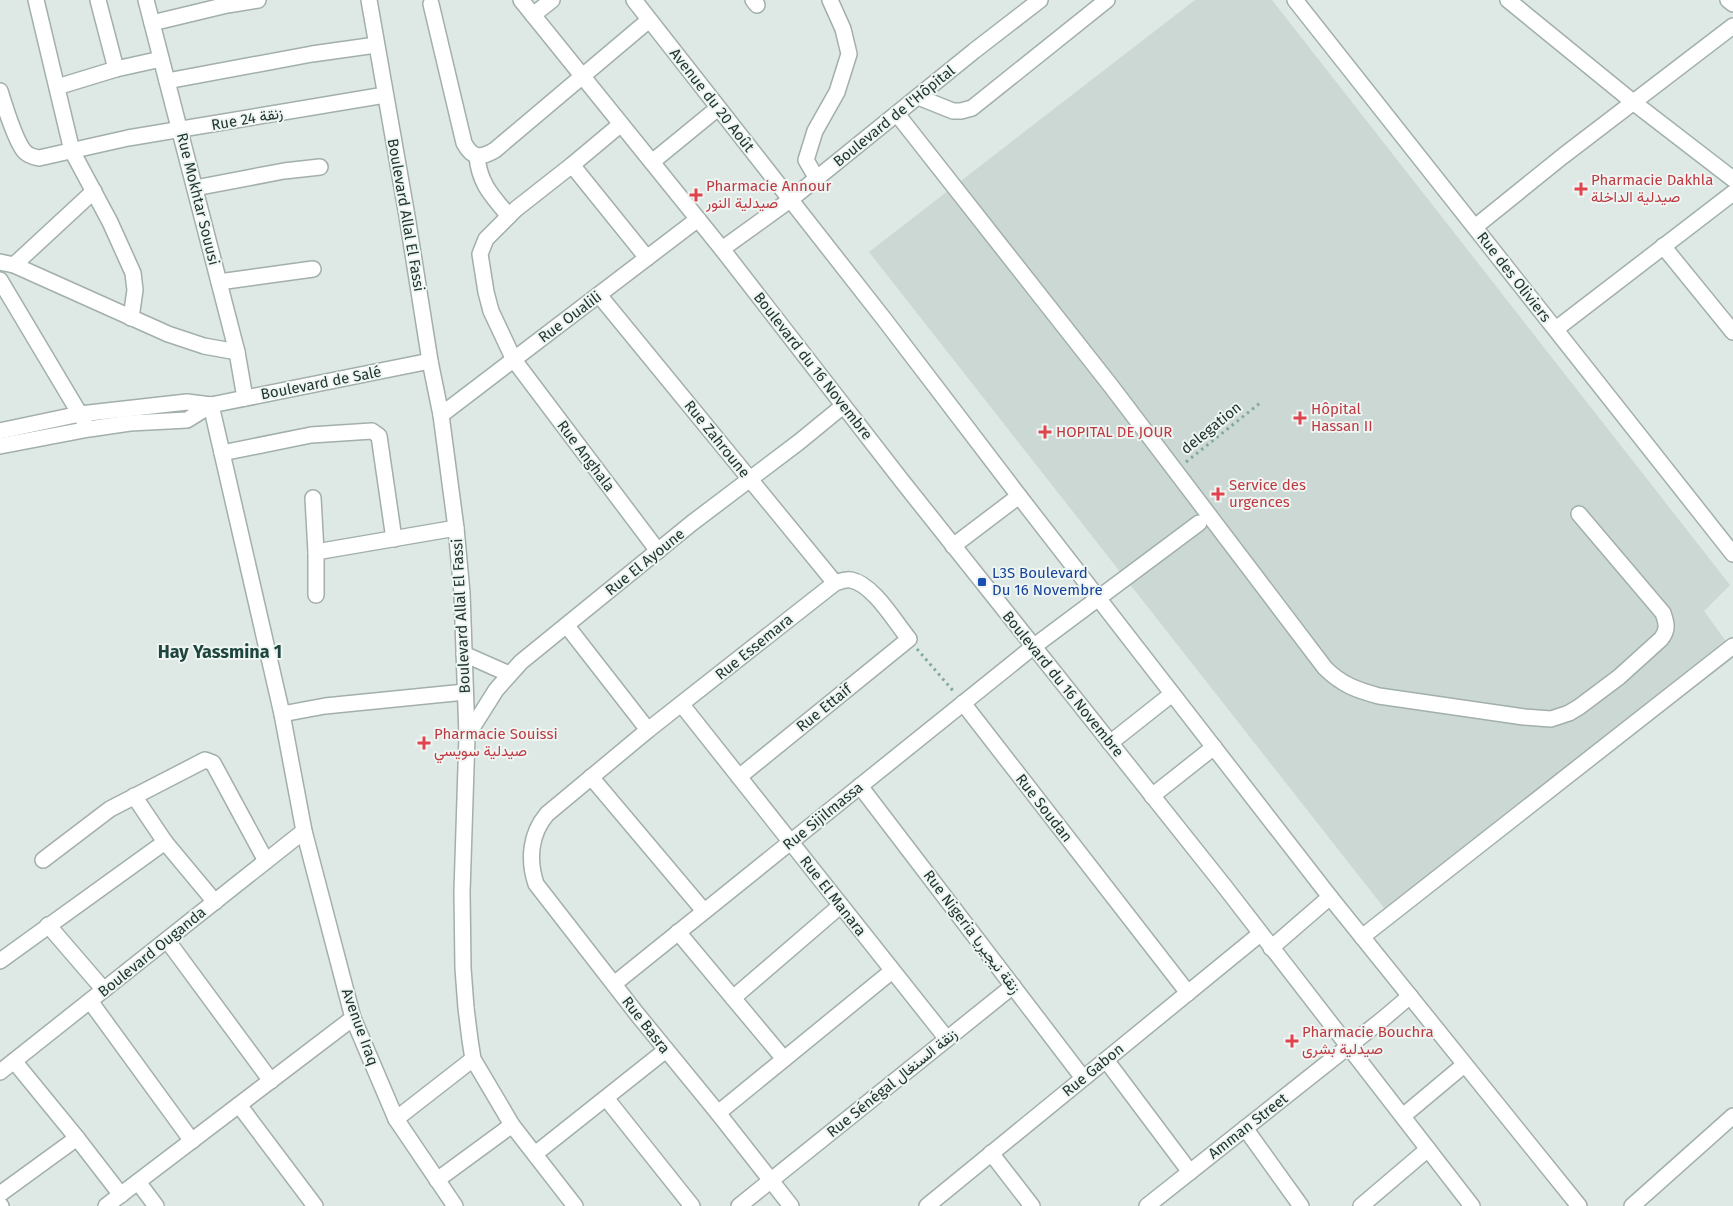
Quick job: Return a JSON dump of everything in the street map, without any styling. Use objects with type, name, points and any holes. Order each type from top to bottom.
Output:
[{"type":"street","points":[[36,0],[72,151],[110,222],[133,274],[135,290],[130,318]]},
{"type":"street","points":[[98,0],[116,70]]},
{"type":"street","name":"Rue Mokhtar Souusi","points":[[146,0],[237,352],[245,398]]},
{"type":"street","points":[[152,23],[227,5],[258,0]]},
{"type":"street","name":"Boulevard Allal El Fassi","points":[[369,0],[430,361],[441,415],[456,528],[462,593],[467,736],[462,892],[463,968],[473,1059],[512,1125],[575,1206]]},
{"type":"street","name":"Boulevard du 16 Novembre","points":[[521,0],[722,249],[953,546],[1349,1046],[1472,1206]]},
{"type":"street","points":[[533,15],[552,0]]},
{"type":"street","name":"Avenue du 20 Août","points":[[634,0],[884,319],[1330,897],[1579,1206]]},
{"type":"street","points":[[817,179],[806,160],[815,131],[837,92],[849,54],[843,29],[830,0]]},
{"type":"street","name":"Boulevard de l'Hôpital","points":[[722,249],[817,179],[1040,0]]},
{"type":"street","points":[[918,97],[961,112],[972,108],[1107,0]]},
{"type":"street","name":"Rue des Oliviers","points":[[1295,0],[1733,554]]},
{"type":"street","points":[[1508,0],[1633,102],[1733,179]]},
{"type":"street","points":[[1728,0],[1733,4]]},
{"type":"street","points":[[432,4],[464,142],[468,151],[477,156],[485,156],[495,150],[649,20]]},
{"type":"street","points":[[1475,227],[1633,102],[1733,26]]},
{"type":"street","points":[[167,81],[312,54],[376,46]]},
{"type":"street","points":[[57,87],[162,59]]},
{"type":"street","name":"Rue 24 زنقة","points":[[1,96],[23,151],[39,158],[128,138],[385,96]]},
{"type":"street","points":[[652,162],[718,108]]},
{"type":"street","points":[[897,114],[1105,378],[1325,668],[1336,679],[1364,692],[1380,696],[1524,717],[1551,719],[1569,713],[1619,677],[1661,639],[1667,627],[1663,613],[1579,514]]},
{"type":"street","name":"Rue Anghala","points":[[621,124],[509,216],[486,239],[480,254],[491,311],[514,360],[658,551]]},
{"type":"street","points":[[477,156],[480,176],[493,198],[509,216]]},
{"type":"street","points":[[572,165],[647,258]]},
{"type":"street","points":[[195,188],[284,170],[320,167]]},
{"type":"street","points":[[94,191],[7,263],[130,318],[190,342],[237,352]]},
{"type":"street","points":[[1556,329],[1733,193]]},
{"type":"street","name":"Rue Oualili","points":[[441,415],[698,219]]},
{"type":"street","points":[[1663,246],[1733,332]]},
{"type":"street","points":[[219,282],[313,269]]},
{"type":"street","points":[[0,280],[89,429]]},
{"type":"street","name":"Rue Zahroune","points":[[599,295],[836,583]]},
{"type":"street","name":"Boulevard de Salé","points":[[0,446],[130,423],[187,420],[211,406],[430,361]]},
{"type":"street","name":"Boulevard de Salé","points":[[0,431],[80,414],[187,402],[211,406]]},
{"type":"street","name":"Avenue Iraq","points":[[211,406],[282,714],[304,832],[353,1018],[396,1119],[455,1206]]},
{"type":"street","name":"Rue El Ayoune","points":[[467,736],[496,690],[521,662],[658,551],[843,406]]},
{"type":"street","points":[[222,453],[311,435],[372,431],[379,436],[394,539]]},
{"type":"street","points":[[953,546],[1020,496]]},
{"type":"street","points":[[313,498],[316,595]]},
{"type":"street","name":"Rue Sijilmassa","points":[[614,984],[1033,647],[1199,523]]},
{"type":"street","points":[[316,552],[456,528]]},
{"type":"street","points":[[836,583],[852,580],[872,593],[909,639]]},
{"type":"street","name":"Rue Essemara","points":[[536,832],[547,814],[591,777],[836,583]]},
{"type":"street","points":[[566,626],[648,730]]},
{"type":"street","name":"Rue Ettaif","points":[[739,776],[909,639]]},
{"type":"street","points":[[1362,936],[1733,646]]},
{"type":"street","points":[[464,654],[509,674]]},
{"type":"street","points":[[282,714],[325,706],[466,692]]},
{"type":"street","points":[[1110,743],[1172,694]]},
{"type":"street","name":"Rue Soudan","points":[[963,703],[1188,993]]},
{"type":"street","name":"Rue El Manara","points":[[682,705],[947,1040]]},
{"type":"street","points":[[1152,796],[1214,747]]},
{"type":"street","points":[[43,860],[110,809],[200,761],[209,760],[213,763],[266,861]]},
{"type":"street","points":[[591,777],[704,911]]},
{"type":"street","name":"Rue Nigeria زنقة نيجيريا","points":[[860,786],[1083,1078]]},
{"type":"street","points":[[134,796],[165,842],[215,902]]},
{"type":"street","name":"Boulevard Ouganda","points":[[0,1072],[304,832]]},
{"type":"street","name":"Rue Basra","points":[[536,832],[531,847],[530,861],[536,884],[791,1206]]},
{"type":"street","points":[[0,961],[165,842]]},
{"type":"street","points":[[1271,948],[1330,897]]},
{"type":"street","points":[[733,998],[840,906]]},
{"type":"street","points":[[48,925],[104,990]]},
{"type":"street","points":[[678,932],[784,1059]]},
{"type":"street","name":"Rue Gabon","points":[[934,1204],[991,1153],[1260,934]]},
{"type":"street","points":[[167,940],[271,1080]]},
{"type":"street","points":[[718,1113],[892,971]]},
{"type":"street","name":"Rue Sénégal زنقة السنغال","points":[[739,1206],[1013,986]]},
{"type":"street","name":"Amman Street","points":[[1147,1206],[1410,996]]},
{"type":"street","points":[[90,1001],[192,1141]]},
{"type":"street","points":[[106,1206],[353,1018]]},
{"type":"street","points":[[535,1154],[666,1050]]},
{"type":"street","points":[[396,1119],[473,1059]]},
{"type":"street","points":[[1106,1060],[1190,1172]]},
{"type":"street","points":[[14,1061],[121,1195]]},
{"type":"street","points":[[1403,1116],[1464,1065]]},
{"type":"street","points":[[606,1098],[692,1206]]},
{"type":"street","points":[[239,1105],[315,1206]]},
{"type":"street","points":[[1632,1206],[1733,1116]]},
{"type":"street","points":[[437,1180],[512,1125]]},
{"type":"street","points":[[1245,1128],[1301,1206]]},
{"type":"street","points":[[0,1194],[77,1138]]},
{"type":"street","points":[[1361,1206],[1428,1149]]},
{"type":"street","points":[[991,1153],[1032,1206]]},
{"type":"street","points":[[138,1182],[156,1206]]},
{"type":"path","name":"delegation","points":[[1176,471],[1260,403]]},
{"type":"path","points":[[909,639],[963,703]]},
{"type":"shaded area","name":"Hôpital Hassan II","points":[[1195,0],[1272,0],[1730,585],[1704,611],[1733,651],[1733,658],[1392,918],[869,252]]},
{"type":"place","name":"Pharmacie Dakhla صيدلية الداخلة","points":[[1581,189]]},
{"type":"place","name":"Pharmacie Annour صيدلية النور","points":[[696,195]]},
{"type":"place","name":"Hôpital Hassan II","points":[[1300,418]]},
{"type":"place","name":"HOPITAL DE JOUR","points":[[1045,432]]},
{"type":"place","name":"Service des urgences","points":[[1218,494]]},
{"type":"place","name":"L3S Boulevard Du 16 Novembre","points":[[982,582]]},
{"type":"place","name":"Pharmacie Souissi صيدلية سويسي","points":[[424,743]]},
{"type":"place","name":"Pharmacie Bouchra صيدلية بشرى","points":[[1292,1041]]},
{"type":"district","name":"Hay Yassmina 1","points":[[220,652]]}]
